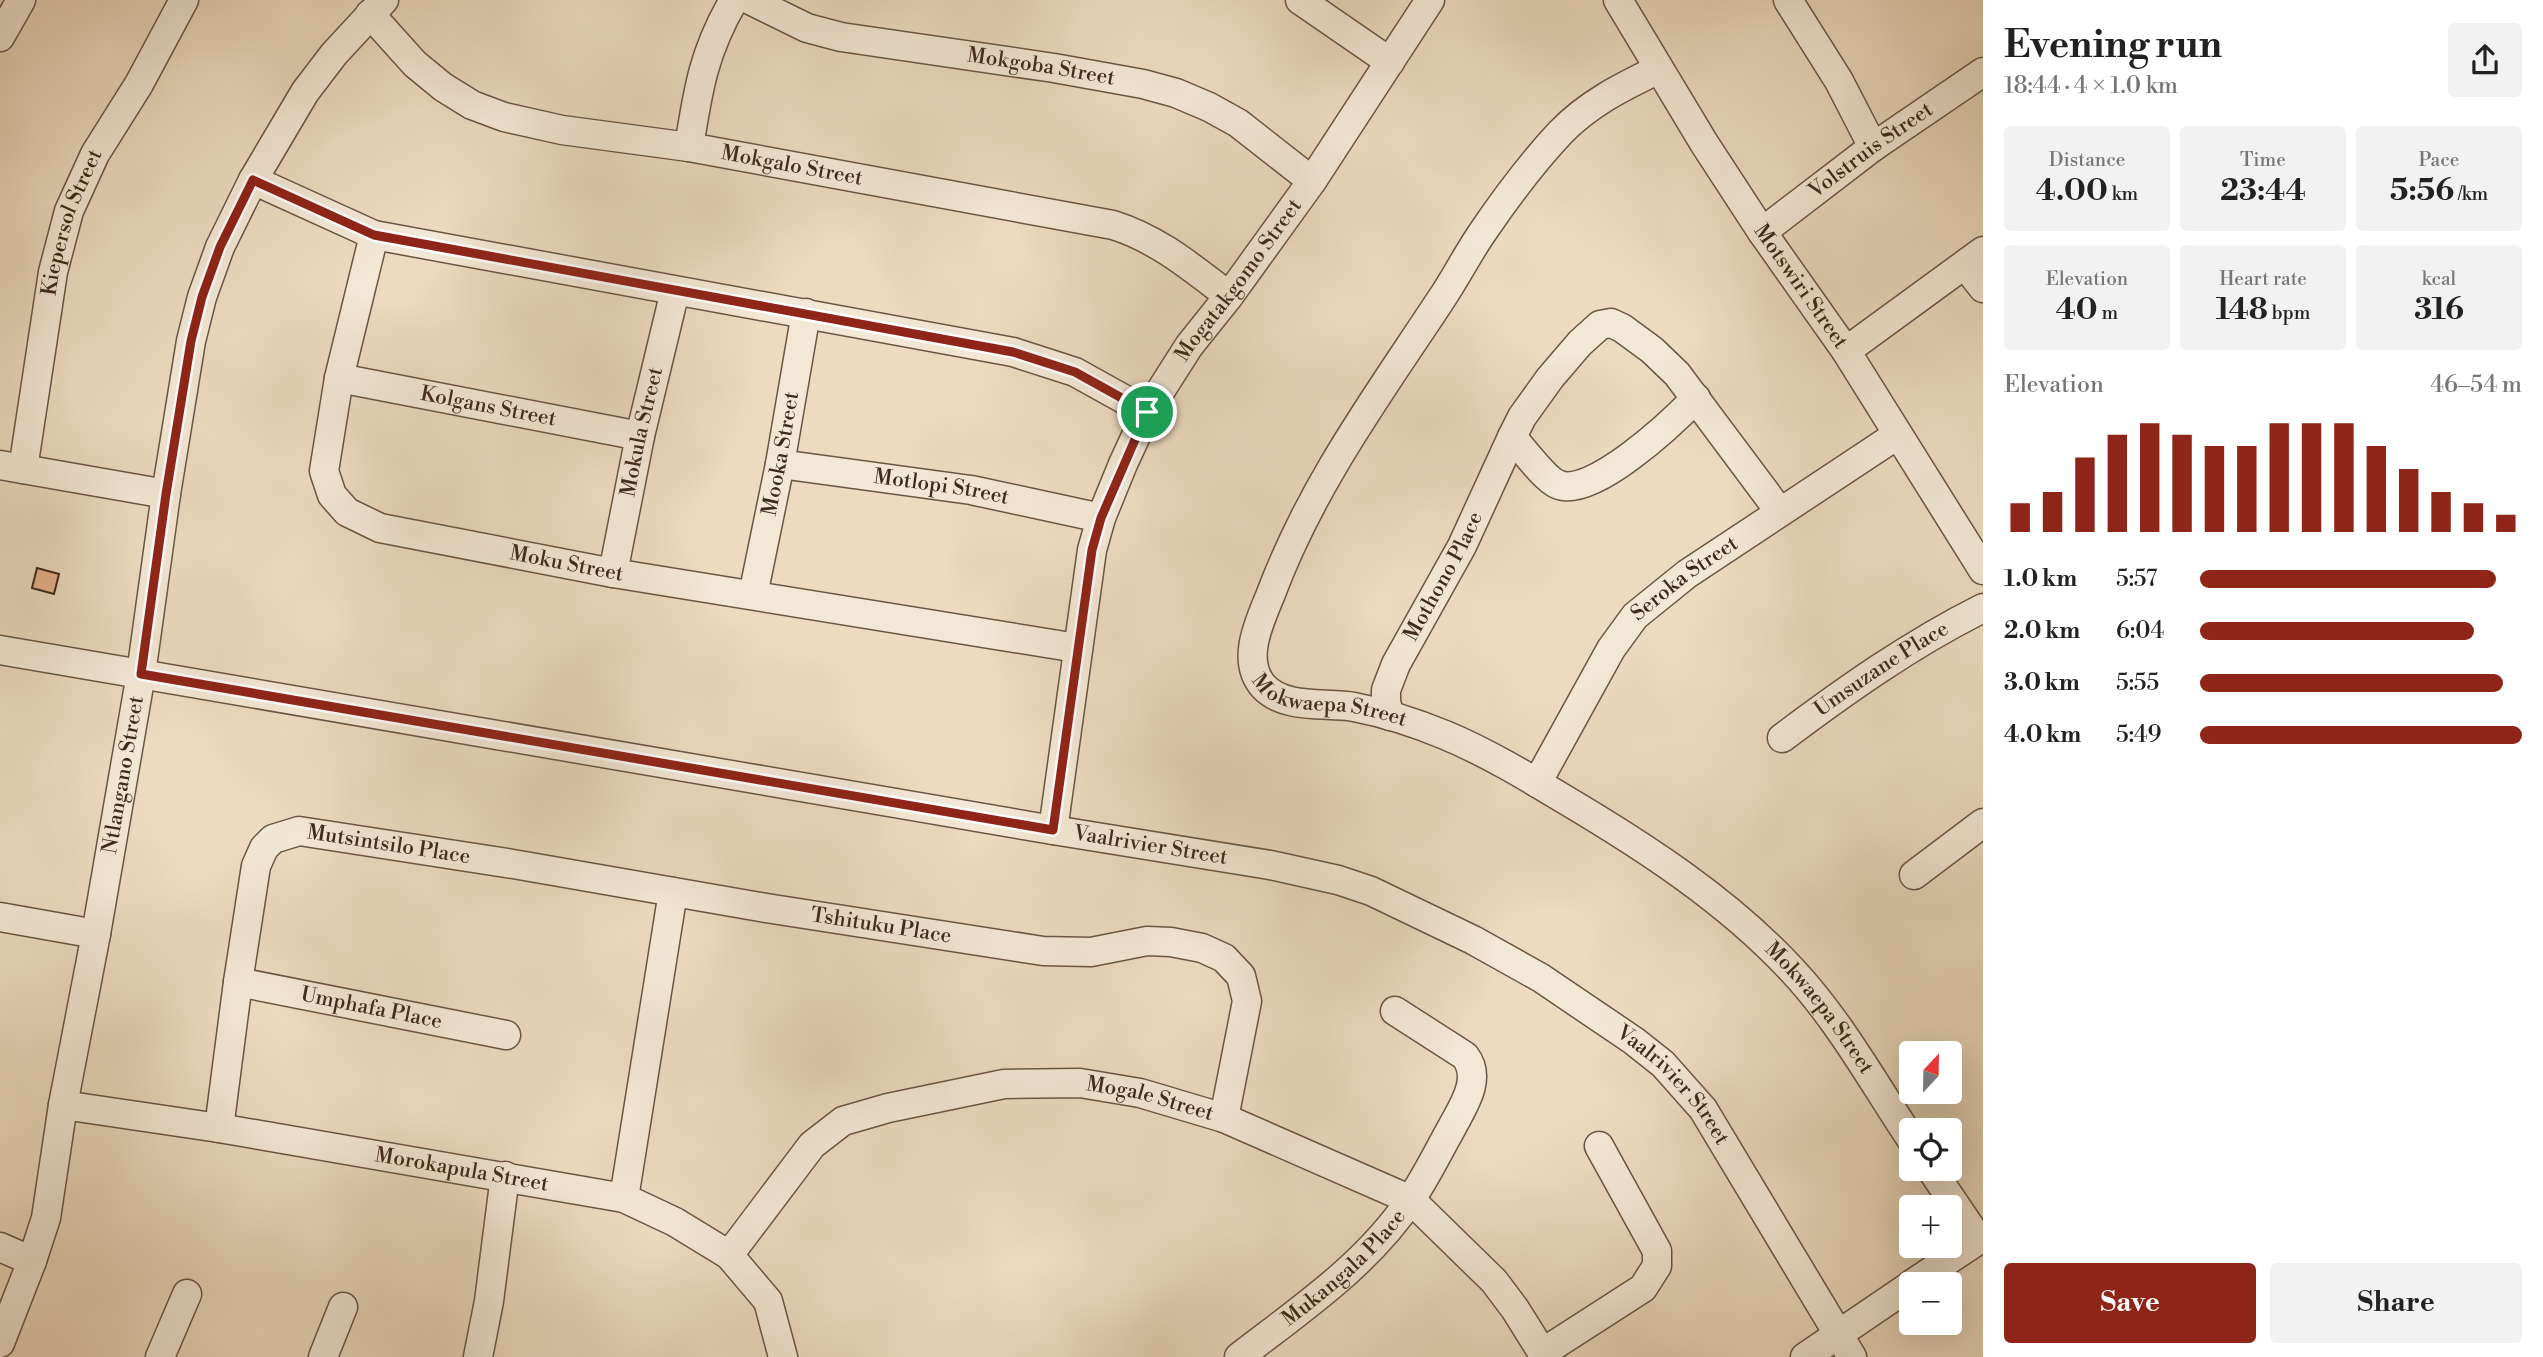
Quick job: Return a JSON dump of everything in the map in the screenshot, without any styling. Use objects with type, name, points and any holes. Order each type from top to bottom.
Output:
[{"type":"street","points":[[0,37],[21,0]]},
{"type":"street","name":"Kiepersol Street","points":[[12,467],[53,272],[69,211],[95,154],[139,83],[184,0]]},
{"type":"street","points":[[690,147],[699,82],[705,61],[734,0]]},
{"type":"street","name":"Mokgoba Street","points":[[750,0],[807,28],[841,37],[1054,68],[1143,84],[1176,93],[1238,123],[1312,181]]},
{"type":"street","points":[[1300,0],[1391,62]]},
{"type":"street","name":"Mogatakgomo Street","points":[[1053,830],[1092,550],[1101,518],[1147,412],[1189,346],[1229,296],[1312,181],[1430,0]]},
{"type":"street","name":"Motswiri Street","points":[[1618,0],[1762,232],[1846,351],[1983,570]]},
{"type":"street","points":[[1788,0],[1839,81],[1873,147]]},
{"type":"street","name":"Mokgalo Street","points":[[377,7],[415,64],[443,88],[472,106],[504,117],[562,130],[690,147],[1114,225],[1138,233],[1163,246],[1229,296]]},
{"type":"street","name":"Ntlangano Street","points":[[0,1343],[46,1218],[63,1105],[141,674],[191,341],[202,297],[220,247],[253,180],[305,92],[334,54],[377,7]]},
{"type":"street","name":"Mokwaepa Street","points":[[1659,69],[1586,108],[1544,152],[1482,233],[1443,298],[1340,451],[1304,515],[1278,573],[1256,633],[1253,657],[1255,671],[1260,683],[1272,694],[1290,701],[1353,707],[1422,725],[1462,742],[1608,825],[1665,864],[1762,940],[1793,971],[1821,1004],[1899,1121]]},
{"type":"street","name":"Volstruis Street","points":[[1762,232],[1873,147],[1983,72]]},
{"type":"street","points":[[253,180],[374,235],[1013,352],[1075,372],[1147,412]]},
{"type":"street","name":"Moku Street","points":[[374,235],[339,378],[324,471],[332,495],[347,512],[380,528],[612,573],[1077,648]]},
{"type":"street","points":[[1846,351],[1974,258],[1983,288]]},
{"type":"street","name":"Mokula Street","points":[[612,573],[640,436],[675,291]]},
{"type":"street","name":"Mooka Street","points":[[753,595],[780,464],[806,313]]},
{"type":"street","name":"Mothono Place","points":[[1390,716],[1386,690],[1396,664],[1472,527],[1512,437],[1550,378],[1594,329],[1606,323],[1622,328],[1652,350],[1677,374],[1780,512]]},
{"type":"street","name":"Kolgans Street","points":[[339,378],[640,436]]},
{"type":"street","points":[[1512,437],[1555,484],[1574,487],[1610,469],[1642,448],[1671,425],[1696,398]]},
{"type":"street","name":"Seroka Street","points":[[1537,783],[1611,649],[1634,616],[1687,574],[1897,435]]},
{"type":"street","name":"Motlopi Street","points":[[780,464],[971,490],[1101,518]]},
{"type":"street","points":[[12,467],[166,494]]},
{"type":"street","name":"Umsuzane Place","points":[[1782,738],[1887,663],[1939,630],[1983,608]]},
{"type":"street","name":"Vaalrivier Street","points":[[0,650],[1270,865],[1338,880],[1371,891],[1473,940],[1541,978],[1663,1064],[1703,1109],[1845,1346]]},
{"type":"street","points":[[1913,875],[1983,823]]},
{"type":"street","name":"Mutsintsilo Place","points":[[219,1128],[256,866],[264,848],[273,839],[299,831],[331,835],[673,892]]},
{"type":"street","points":[[624,1198],[673,892]]},
{"type":"street","name":"Tshituku Place","points":[[673,892],[1043,951],[1091,953],[1147,941],[1171,942],[1214,953],[1224,958],[1241,976],[1247,1002],[1224,1118]]},
{"type":"street","points":[[0,916],[96,934]]},
{"type":"street","name":"Umphafa Place","points":[[238,982],[506,1035]]},
{"type":"street","name":"Mukangala Place","points":[[1239,1357],[1351,1269],[1411,1200],[1462,1109],[1472,1082],[1473,1074],[1469,1061],[1395,1011]]},
{"type":"street","name":"Mogale Street","points":[[729,1255],[812,1145],[843,1121],[888,1108],[1004,1084],[1080,1083],[1140,1093],[1224,1118],[1411,1200],[1494,1282],[1544,1355]]},
{"type":"street","name":"Morokapula Street","points":[[63,1105],[219,1128],[624,1198],[676,1222],[729,1255],[768,1301],[783,1357]]},
{"type":"street","points":[[1544,1355],[1643,1288],[1657,1266],[1657,1251],[1599,1146]]},
{"type":"street","points":[[478,1357],[489,1301],[505,1177]]},
{"type":"street","points":[[1932,1272],[1981,1239],[1940,1181]]},
{"type":"street","points":[[0,1247],[32,1261]]},
{"type":"street","points":[[160,1357],[187,1294]]},
{"type":"street","points":[[1805,1357],[1845,1346],[1899,1297]]},
{"type":"street","points":[[323,1357],[343,1307]]},
{"type":"building","points":[[37,568],[59,574],[54,594],[32,588]]},
{"type":"route","points":[[253,180],[374,235],[1013,352],[1075,372],[1147,412],[1101,518],[1092,550],[1053,830],[141,674],[191,341],[202,297],[220,247],[253,180]]}]
